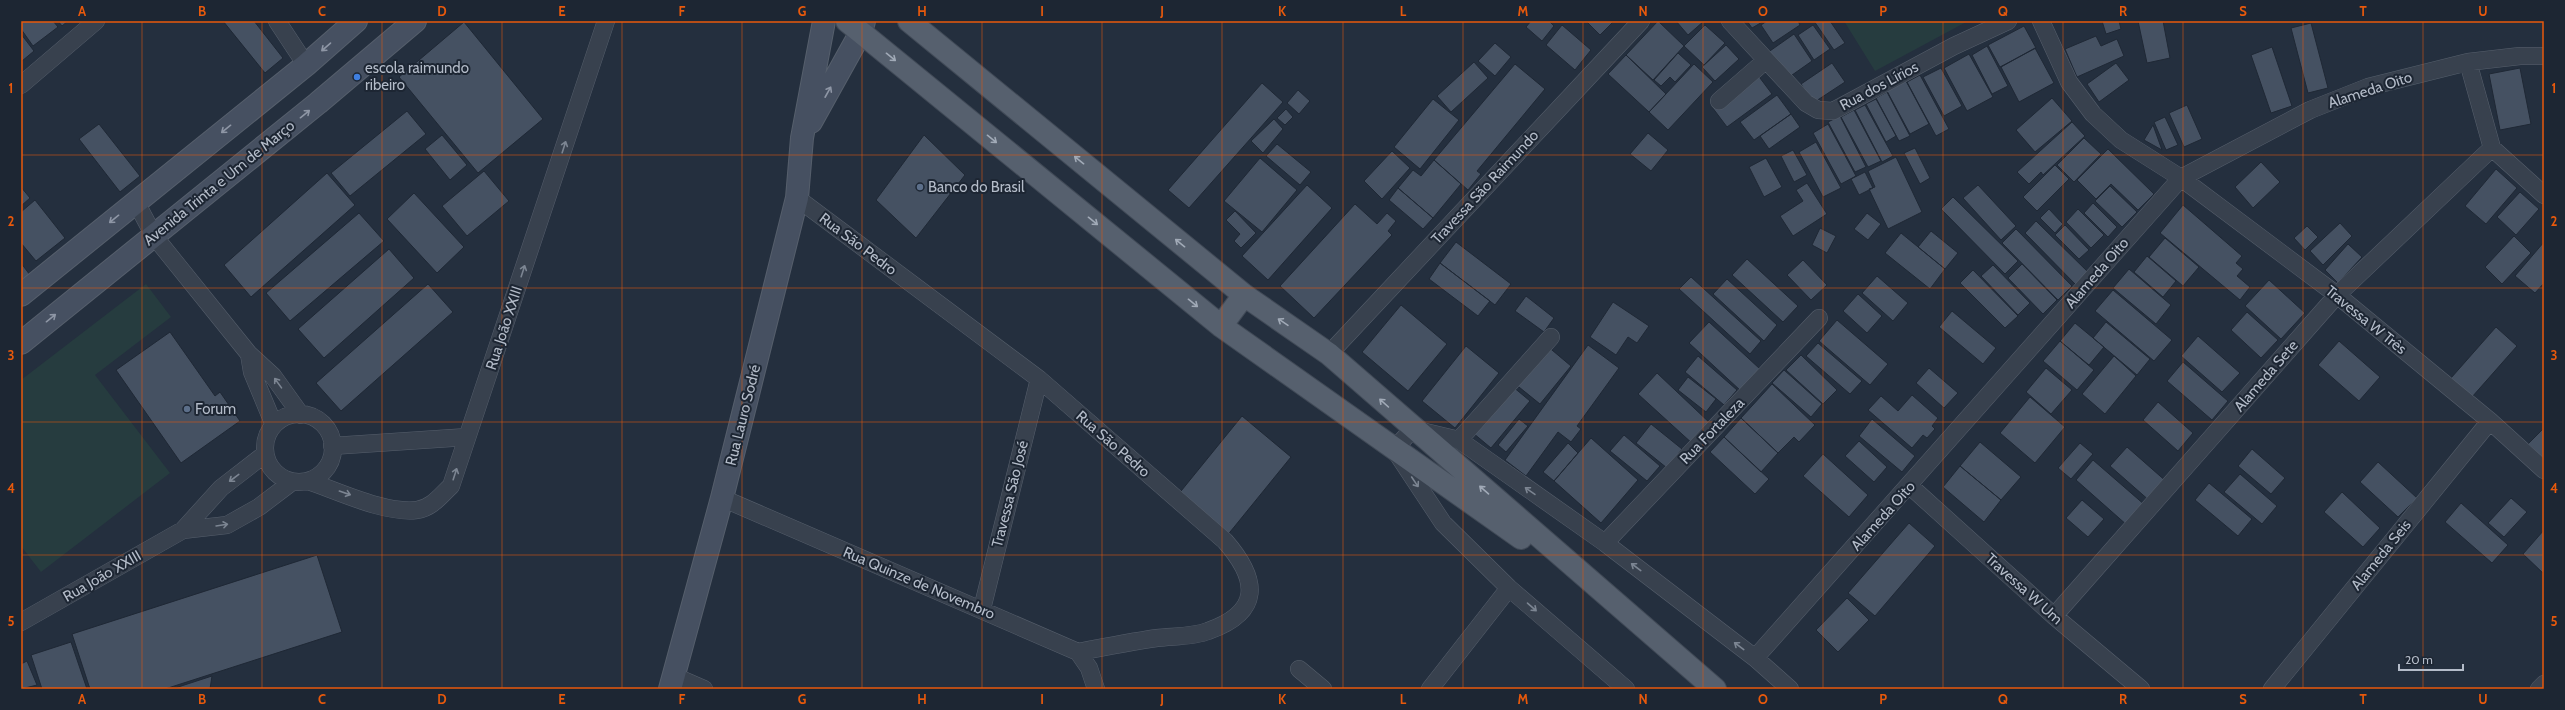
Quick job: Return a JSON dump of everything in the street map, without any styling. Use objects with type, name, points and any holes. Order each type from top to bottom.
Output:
[{"type":"main road","points":[[909,21],[1244,295],[1330,354],[1413,429],[1715,689]]},
{"type":"main road","points":[[857,25],[1221,326],[1620,607]]},
{"type":"main road","points":[[1221,326],[1244,295]]},
{"type":"street","points":[[21,85],[96,21]]},
{"type":"street","points":[[277,21],[306,65]]},
{"type":"street","points":[[21,295],[306,65],[356,21]]},
{"type":"street","name":"Avenida Trinta e Um de Março","points":[[21,343],[154,236],[415,21]]},
{"type":"street","name":"Rua João XXIII","points":[[183,530],[227,525],[300,481],[399,510],[418,510],[434,503],[451,486],[606,21]]},
{"type":"street","name":"Rua Lauro Sodré","points":[[672,682],[722,498],[797,198],[802,138],[824,21]]},
{"type":"street","name":"Travessa São Raimundo","points":[[1330,354],[1641,21]]},
{"type":"street","name":"Rua dos Lírios","points":[[1730,21],[1766,62],[1806,103],[1818,110],[1833,111],[1954,46],[2008,21]]},
{"type":"street","name":"Travessa W Três","points":[[2041,21],[2069,82],[2093,114],[2121,140],[2180,178],[2337,296],[2490,421],[2544,470]]},
{"type":"street","name":"Rua Lauro Sodré","points":[[802,138],[857,25]]},
{"type":"street","name":"Alameda Oito","points":[[1755,658],[1910,486],[2180,178],[2310,110],[2368,87],[2468,62],[2520,56],[2544,56]]},
{"type":"street","points":[[1719,101],[1766,62]]},
{"type":"street","points":[[2468,62],[2492,148],[2544,195]]},
{"type":"street","name":"Alameda Sete","points":[[2054,616],[2337,296],[2492,148]]},
{"type":"street","name":"Rua São Pedro","points":[[797,198],[1039,379],[1225,541],[1240,559],[1248,578],[1249,600],[1244,612],[1232,620],[1207,632],[1078,652]]},
{"type":"street","points":[[136,202],[154,236],[249,354],[273,376],[302,414]]},
{"type":"street","name":"Rua Fortaleza","points":[[1605,543],[1820,318]]},
{"type":"street","points":[[1459,440],[1551,338]]},
{"type":"street","points":[[249,354],[252,372],[274,425]]},
{"type":"street","name":"Travessa São José","points":[[982,609],[1039,379]]},
{"type":"street","points":[[302,414],[316,418],[324,425],[330,435],[332,446],[328,466],[321,474],[300,481],[281,478],[273,471],[265,454],[266,440],[274,425],[285,417],[302,414]]},
{"type":"street","name":"Alameda Seis","points":[[2272,689],[2490,421]]},
{"type":"street","points":[[1626,689],[1509,588],[1443,523],[1394,449],[1413,429],[1459,440],[1605,543],[1755,658],[1790,689]]},
{"type":"street","points":[[332,446],[467,437]]},
{"type":"street","name":"Rua João XXIII","points":[[21,622],[183,530],[221,488],[265,454]]},
{"type":"street","name":"Travessa W Um","points":[[1910,486],[2054,616],[2141,689]]},
{"type":"street","name":"Rua Quinze de Novembro","points":[[722,498],[982,609],[1078,652]]},
{"type":"street","points":[[1430,689],[1509,588]]},
{"type":"street","points":[[1078,652],[1089,668],[1096,689]]},
{"type":"street","points":[[1299,669],[1323,689]]},
{"type":"street","points":[[672,682],[704,689]]},
{"type":"street","points":[[2539,689],[2544,684]]},
{"type":"green space","points":[[1844,21],[1968,21],[1875,71]]},
{"type":"green space","points":[[146,284],[171,317],[95,375],[170,473],[41,572],[21,546],[21,380]]},
{"type":"building","points":[[21,21],[53,21],[58,27],[33,46],[21,29]]},
{"type":"building","points":[[58,21],[68,21],[62,26]]},
{"type":"building","points":[[223,21],[254,21],[283,58],[265,73]]},
{"type":"building","points":[[1531,21],[1549,21],[1554,26],[1542,41],[1526,27]]},
{"type":"building","points":[[1586,21],[1614,21],[1600,35]]},
{"type":"building","points":[[1658,21],[1684,46],[1653,80],[1626,55]]},
{"type":"building","points":[[1676,21],[1704,21],[1688,35]]},
{"type":"building","points":[[1747,21],[1764,21],[1752,28]]},
{"type":"building","points":[[1767,21],[1798,21],[1800,25],[1773,43],[1761,25]]},
{"type":"building","points":[[1814,21],[1830,21],[1845,43],[1834,50]]},
{"type":"building","points":[[2102,21],[2119,21],[2121,29],[2106,34]]},
{"type":"building","points":[[2138,21],[2163,21],[2170,58],[2147,63]]},
{"type":"building","points":[[464,22],[543,119],[478,173],[399,77]]},
{"type":"building","points":[[2311,23],[2328,88],[2308,93],[2291,28]]},
{"type":"building","points":[[1562,25],[1591,50],[1575,70],[1546,45]]},
{"type":"building","points":[[1705,25],[1725,43],[1704,65],[1684,46]]},
{"type":"building","points":[[1813,25],[1830,49],[1814,60],[1798,35]]},
{"type":"building","points":[[2024,26],[2036,48],[2000,67],[1988,45]]},
{"type":"building","points":[[21,34],[34,51],[22,61],[21,60]]},
{"type":"building","points":[[1794,34],[1812,61],[1785,80],[1767,53]]},
{"type":"building","points":[[2096,36],[2101,46],[2117,39],[2124,56],[2077,77],[2065,49]]},
{"type":"building","points":[[1495,43],[1511,57],[1495,76],[1478,61]]},
{"type":"building","points":[[1726,45],[1739,59],[1715,81],[1702,67]]},
{"type":"building","points":[[1987,46],[2008,86],[1992,94],[1972,55]]},
{"type":"building","points":[[2272,47],[2292,106],[2271,113],[2251,55]]},
{"type":"building","points":[[2035,48],[2054,83],[2019,102],[2001,67]]},
{"type":"building","points":[[1678,53],[1691,65],[1675,82],[1670,77],[1661,86],[1654,80]]},
{"type":"building","points":[[1969,54],[1993,97],[1967,111],[1944,68]]},
{"type":"building","points":[[1626,55],[1666,94],[1649,112],[1608,74]]},
{"type":"building","points":[[1474,62],[1488,78],[1451,112],[1437,96]]},
{"type":"building","points":[[1832,63],[1845,82],[1813,103],[1801,84]]},
{"type":"building","points":[[2116,63],[2129,80],[2099,102],[2087,84]]},
{"type":"building","points":[[1515,64],[1545,89],[1477,171],[1481,174],[1468,190],[1434,160]]},
{"type":"building","points":[[1694,64],[1713,82],[1668,130],[1649,112]]},
{"type":"building","points":[[1941,68],[1962,106],[1944,116],[1923,77]]},
{"type":"building","points":[[2520,68],[2531,124],[2500,130],[2489,74]]},
{"type":"building","points":[[1757,74],[1772,94],[1727,127],[1712,107]]},
{"type":"building","points":[[1920,75],[1949,129],[1936,136],[1907,82]]},
{"type":"building","points":[[1906,81],[1929,124],[1910,134],[1887,91]]},
{"type":"building","points":[[1262,83],[1283,102],[1189,208],[1168,190]]},
{"type":"building","points":[[1298,90],[1310,101],[1299,114],[1287,103]]},
{"type":"building","points":[[1887,92],[1910,136],[1899,141],[1876,98]]},
{"type":"building","points":[[1777,95],[1791,114],[1754,140],[1740,122]]},
{"type":"building","points":[[2052,98],[2072,121],[2035,152],[2016,130]]},
{"type":"building","points":[[1433,99],[1459,120],[1420,169],[1394,147]]},
{"type":"building","points":[[1876,99],[1896,136],[1886,142],[1866,104]]},
{"type":"building","points":[[1865,105],[1893,156],[1882,162],[1855,110]]},
{"type":"building","points":[[2187,105],[2202,139],[2184,147],[2169,113]]},
{"type":"building","points":[[1286,109],[1293,117],[1285,125],[1277,118]]},
{"type":"building","points":[[1854,110],[1881,161],[1868,167],[1841,117]]},
{"type":"building","points":[[407,111],[426,134],[350,196],[331,173]]},
{"type":"building","points":[[1791,114],[1800,127],[1769,149],[1760,136]]},
{"type":"building","points":[[1840,116],[1866,167],[1855,172],[1828,122]]},
{"type":"building","points":[[2165,117],[2178,145],[2166,150],[2154,122]]},
{"type":"building","points":[[1274,119],[1283,129],[1263,153],[1251,141]]},
{"type":"building","points":[[2072,122],[2085,136],[2043,175],[2041,172],[2029,184],[2017,172]]},
{"type":"building","points":[[99,124],[140,176],[120,192],[79,139]]},
{"type":"building","points":[[1828,124],[1856,176],[1841,184],[1813,133]]},
{"type":"building","points":[[2153,125],[2162,150],[2144,140]]},
{"type":"building","points":[[1648,133],[1668,150],[1651,171],[1630,154]]},
{"type":"building","points":[[442,135],[467,165],[450,180],[425,149]]},
{"type":"building","name":"Banco do Brasil","points":[[924,135],[965,175],[916,238],[876,200]]},
{"type":"building","points":[[2084,138],[2101,154],[2074,182],[2057,165]]},
{"type":"building","points":[[1816,142],[1841,188],[1823,197],[1799,152]]},
{"type":"building","points":[[1277,144],[1311,172],[1300,185],[1266,156]]},
{"type":"building","points":[[1915,148],[1930,178],[1920,184],[1904,153]]},
{"type":"building","points":[[2108,149],[2154,194],[2138,210],[2111,184],[2096,199],[2077,180]]},
{"type":"building","points":[[1793,150],[1807,175],[1794,182],[1781,156]]},
{"type":"building","points":[[1392,151],[1410,168],[1382,199],[1364,181]]},
{"type":"building","points":[[1896,157],[1922,212],[1888,229],[1869,189],[1875,187],[1868,171]]},
{"type":"building","points":[[1260,158],[1297,190],[1262,232],[1224,201]]},
{"type":"building","points":[[1766,158],[1782,187],[1764,197],[1749,167]]},
{"type":"building","points":[[1434,160],[1461,184],[1433,218],[1398,188],[1413,170],[1421,176]]},
{"type":"building","points":[[2261,162],[2280,182],[2253,208],[2235,187]]},
{"type":"building","points":[[2055,165],[2069,179],[2037,211],[2023,197]]},
{"type":"building","points":[[2496,169],[2517,188],[2486,224],[2465,206]]},
{"type":"building","points":[[484,171],[509,201],[467,236],[442,206]]},
{"type":"building","points":[[1865,172],[1873,188],[1859,195],[1851,179]]},
{"type":"building","points":[[327,173],[355,205],[251,297],[224,265]]},
{"type":"building","points":[[1807,183],[1827,214],[1793,236],[1780,216],[1803,201],[1796,190]]},
{"type":"building","points":[[1307,185],[1332,208],[1268,280],[1242,256]]},
{"type":"building","points":[[1978,185],[2016,226],[2001,240],[1963,198]]},
{"type":"building","points":[[2110,186],[2137,212],[2122,227],[2095,201]]},
{"type":"building","points":[[21,187],[30,198],[21,206]]},
{"type":"building","points":[[1398,188],[1433,218],[1423,229],[1389,200]]},
{"type":"building","points":[[2520,192],[2539,209],[2516,235],[2497,217]]},
{"type":"building","points":[[414,193],[464,247],[437,273],[387,219]]},
{"type":"building","points":[[1953,197],[2018,261],[2005,274],[1941,209]]},
{"type":"building","points":[[35,200],[65,238],[36,261],[21,243],[21,212]]},
{"type":"building","points":[[2093,203],[2117,227],[2108,237],[2084,213]]},
{"type":"building","points":[[1355,204],[1377,224],[1387,213],[1396,221],[1388,231],[1392,235],[1314,318],[1280,286]]},
{"type":"building","points":[[2183,205],[2242,256],[2236,263],[2243,269],[2237,276],[2250,287],[2240,300],[2160,233]]},
{"type":"building","points":[[2049,209],[2063,224],[2055,233],[2040,218]]},
{"type":"building","points":[[2078,209],[2104,235],[2091,248],[2066,222]]},
{"type":"building","points":[[1235,211],[1256,233],[1241,248],[1234,241],[1240,234],[1226,220]]},
{"type":"building","points":[[359,213],[384,241],[290,321],[266,293]]},
{"type":"building","points":[[1867,213],[1881,224],[1868,240],[1854,229]]},
{"type":"building","points":[[2036,221],[2089,273],[2076,285],[2025,233]]},
{"type":"building","points":[[2340,223],[2352,236],[2323,265],[2310,251]]},
{"type":"building","points":[[2065,225],[2089,250],[2079,259],[2055,235]]},
{"type":"building","points":[[2307,226],[2318,237],[2305,250],[2294,238]]},
{"type":"building","points":[[1820,228],[1836,236],[1827,253],[1812,245]]},
{"type":"building","points":[[2016,229],[2072,286],[2058,300],[2002,243]]},
{"type":"building","points":[[1931,231],[1958,253],[1945,269],[1918,247]]},
{"type":"building","points":[[1901,233],[1945,269],[1930,289],[1885,253]]},
{"type":"building","points":[[2514,236],[2531,253],[2502,284],[2485,267]]},
{"type":"building","points":[[2165,238],[2199,267],[2183,286],[2149,257]]},
{"type":"building","points":[[1456,242],[1511,284],[1495,305],[1440,263]]},
{"type":"building","points":[[2544,242],[2544,283],[2535,293],[2515,276]]},
{"type":"building","points":[[2348,244],[2362,257],[2338,283],[2325,270]]},
{"type":"building","points":[[389,249],[414,278],[324,358],[298,329]]},
{"type":"building","points":[[2147,256],[2176,281],[2163,297],[2134,272]]},
{"type":"building","points":[[1747,259],[1798,306],[1783,322],[1732,275]]},
{"type":"building","points":[[1803,260],[1827,285],[1811,300],[1787,275]]},
{"type":"building","points":[[21,263],[30,275],[21,282]]},
{"type":"building","points":[[1440,263],[1490,301],[1478,316],[1429,279]]},
{"type":"building","points":[[2022,264],[2057,300],[2043,314],[2008,278]]},
{"type":"building","points":[[1993,265],[2030,303],[2018,315],[1981,276]]},
{"type":"building","points":[[2129,269],[2171,305],[2156,324],[2113,288]]},
{"type":"building","points":[[1973,270],[2018,316],[2005,328],[1960,283]]},
{"type":"building","points":[[1877,276],[1908,303],[1893,321],[1862,293]]},
{"type":"building","points":[[1691,277],[1761,341],[1750,354],[1679,289]]},
{"type":"building","points":[[1727,279],[1777,325],[1764,341],[1713,294]]},
{"type":"building","points":[[2269,280],[2305,313],[2281,339],[2245,306]]},
{"type":"building","points":[[428,284],[453,312],[341,411],[316,383]]},
{"type":"building","points":[[2113,290],[2172,340],[2154,361],[2095,311]]},
{"type":"building","points":[[1858,294],[1882,316],[1867,333],[1843,311]]},
{"type":"building","points":[[1526,296],[1554,318],[1544,332],[1515,311]]},
{"type":"building","points":[[1613,302],[1649,326],[1637,343],[1628,337],[1616,355],[1590,337]]},
{"type":"building","points":[[1401,305],[1447,344],[1408,391],[1362,352]]},
{"type":"building","points":[[1952,311],[1996,348],[1983,364],[1939,327]]},
{"type":"building","points":[[2247,312],[2278,340],[2261,358],[2231,330]]},
{"type":"building","points":[[1837,320],[1888,364],[1870,385],[1819,341]]},
{"type":"building","points":[[1709,322],[1760,369],[1741,391],[1689,343]]},
{"type":"building","points":[[2106,322],[2150,359],[2137,375],[2093,338]]},
{"type":"building","points":[[2075,323],[2104,347],[2089,365],[2060,341]]},
{"type":"building","points":[[2496,327],[2517,346],[2472,397],[2451,378]]},
{"type":"building","name":"Forum","points":[[170,332],[215,396],[220,392],[240,421],[181,463],[116,370]]},
{"type":"building","points":[[2198,336],[2240,373],[2222,392],[2181,356]]},
{"type":"building","points":[[2060,341],[2094,370],[2077,390],[2043,361]]},
{"type":"building","points":[[2339,341],[2380,377],[2359,401],[2318,365]]},
{"type":"building","points":[[1818,343],[1862,381],[1850,394],[1806,356]]},
{"type":"building","points":[[1546,345],[1571,366],[1540,404],[1514,383]]},
{"type":"building","points":[[1588,345],[1619,368],[1577,426],[1581,429],[1571,442],[1558,432],[1526,476],[1505,460]]},
{"type":"building","points":[[1466,346],[1499,373],[1455,428],[1422,401]]},
{"type":"building","points":[[1801,355],[1837,390],[1823,404],[1786,370]]},
{"type":"building","points":[[1698,356],[1737,390],[1724,405],[1685,372]]},
{"type":"building","points":[[2114,356],[2136,376],[2105,414],[2082,394]]},
{"type":"building","points":[[2183,362],[2228,401],[2212,420],[2167,381]]},
{"type":"building","points":[[1929,368],[1958,393],[1944,408],[1916,383]]},
{"type":"building","points":[[2046,368],[2072,390],[2051,414],[2026,392]]},
{"type":"building","points":[[1784,370],[1822,404],[1811,417],[1772,383]]},
{"type":"building","points":[[1657,373],[1712,425],[1694,445],[1638,394]]},
{"type":"building","points":[[1688,377],[1716,399],[1706,412],[1678,390]]},
{"type":"building","points":[[1772,384],[1815,425],[1799,442],[1794,437],[1778,453],[1741,418]]},
{"type":"building","points":[[1512,386],[1530,401],[1491,448],[1473,433]]},
{"type":"building","points":[[1912,395],[1938,418],[1932,426],[1935,429],[1927,438],[1923,435],[1912,448],[1868,410],[1881,396],[1898,411]]},
{"type":"building","points":[[2030,397],[2065,427],[2035,463],[2000,433]]},
{"type":"building","points":[[2158,402],[2193,433],[2178,451],[2143,420]]},
{"type":"building","points":[[1242,416],[1291,457],[1226,537],[1177,496]]},
{"type":"building","points":[[1741,418],[1778,453],[1761,472],[1724,437]]},
{"type":"building","points":[[1519,419],[1528,426],[1506,452],[1498,445]]},
{"type":"building","points":[[1872,419],[1915,456],[1902,472],[1859,436]]},
{"type":"building","points":[[1651,424],[1682,449],[1667,468],[1636,443]]},
{"type":"building","points":[[2544,428],[2544,459],[2528,444]]},
{"type":"building","points":[[1624,435],[1660,466],[1647,481],[1610,451]]},
{"type":"building","points":[[1724,437],[1769,479],[1755,494],[1710,452]]},
{"type":"building","points":[[1591,438],[1638,480],[1601,523],[1554,481]]},
{"type":"building","points":[[1859,441],[1887,467],[1874,482],[1845,456]]},
{"type":"building","points":[[1980,442],[2021,477],[2001,500],[1960,466]]},
{"type":"building","points":[[1568,443],[1578,453],[1554,481],[1543,472]]},
{"type":"building","points":[[2080,443],[2093,454],[2071,479],[2058,468]]},
{"type":"building","points":[[2127,447],[2168,483],[2151,502],[2110,466]]},
{"type":"building","points":[[2252,449],[2285,478],[2271,494],[2238,466]]},
{"type":"building","points":[[1823,454],[1868,495],[1849,517],[1803,476]]},
{"type":"building","points":[[2093,460],[2146,506],[2128,526],[2076,480]]},
{"type":"building","points":[[2378,462],[2417,498],[2398,517],[2360,482]]},
{"type":"building","points":[[1960,466],[2001,500],[1984,522],[1943,487]]},
{"type":"building","points":[[2240,474],[2277,506],[2262,524],[2224,492]]},
{"type":"building","points":[[2209,483],[2252,519],[2238,536],[2195,500]]},
{"type":"building","points":[[2342,492],[2380,528],[2363,547],[2324,512]]},
{"type":"building","points":[[2511,498],[2527,512],[2504,537],[2488,523]]},
{"type":"building","points":[[2082,500],[2104,519],[2088,537],[2066,518]]},
{"type":"building","points":[[2461,503],[2508,545],[2492,563],[2445,522]]},
{"type":"building","points":[[1909,523],[1935,546],[1875,616],[1848,593]]},
{"type":"building","points":[[2544,530],[2544,574],[2523,554]]},
{"type":"building","points":[[317,555],[342,632],[165,689],[90,689],[72,634]]},
{"type":"building","points":[[1847,598],[1869,620],[1838,652],[1816,630]]},
{"type":"building","points":[[71,642],[87,689],[42,689],[31,655]]},
{"type":"building","points":[[27,661],[37,685],[21,689],[21,664]]},
{"type":"building","points":[[212,676],[210,689],[172,689]]},
{"type":"place","name":"escola raimundo ribeiro","points":[[357,77]]},
{"type":"place","name":"Banco do Brasil","points":[[920,187]]},
{"type":"place","name":"Forum","points":[[187,409]]}]
